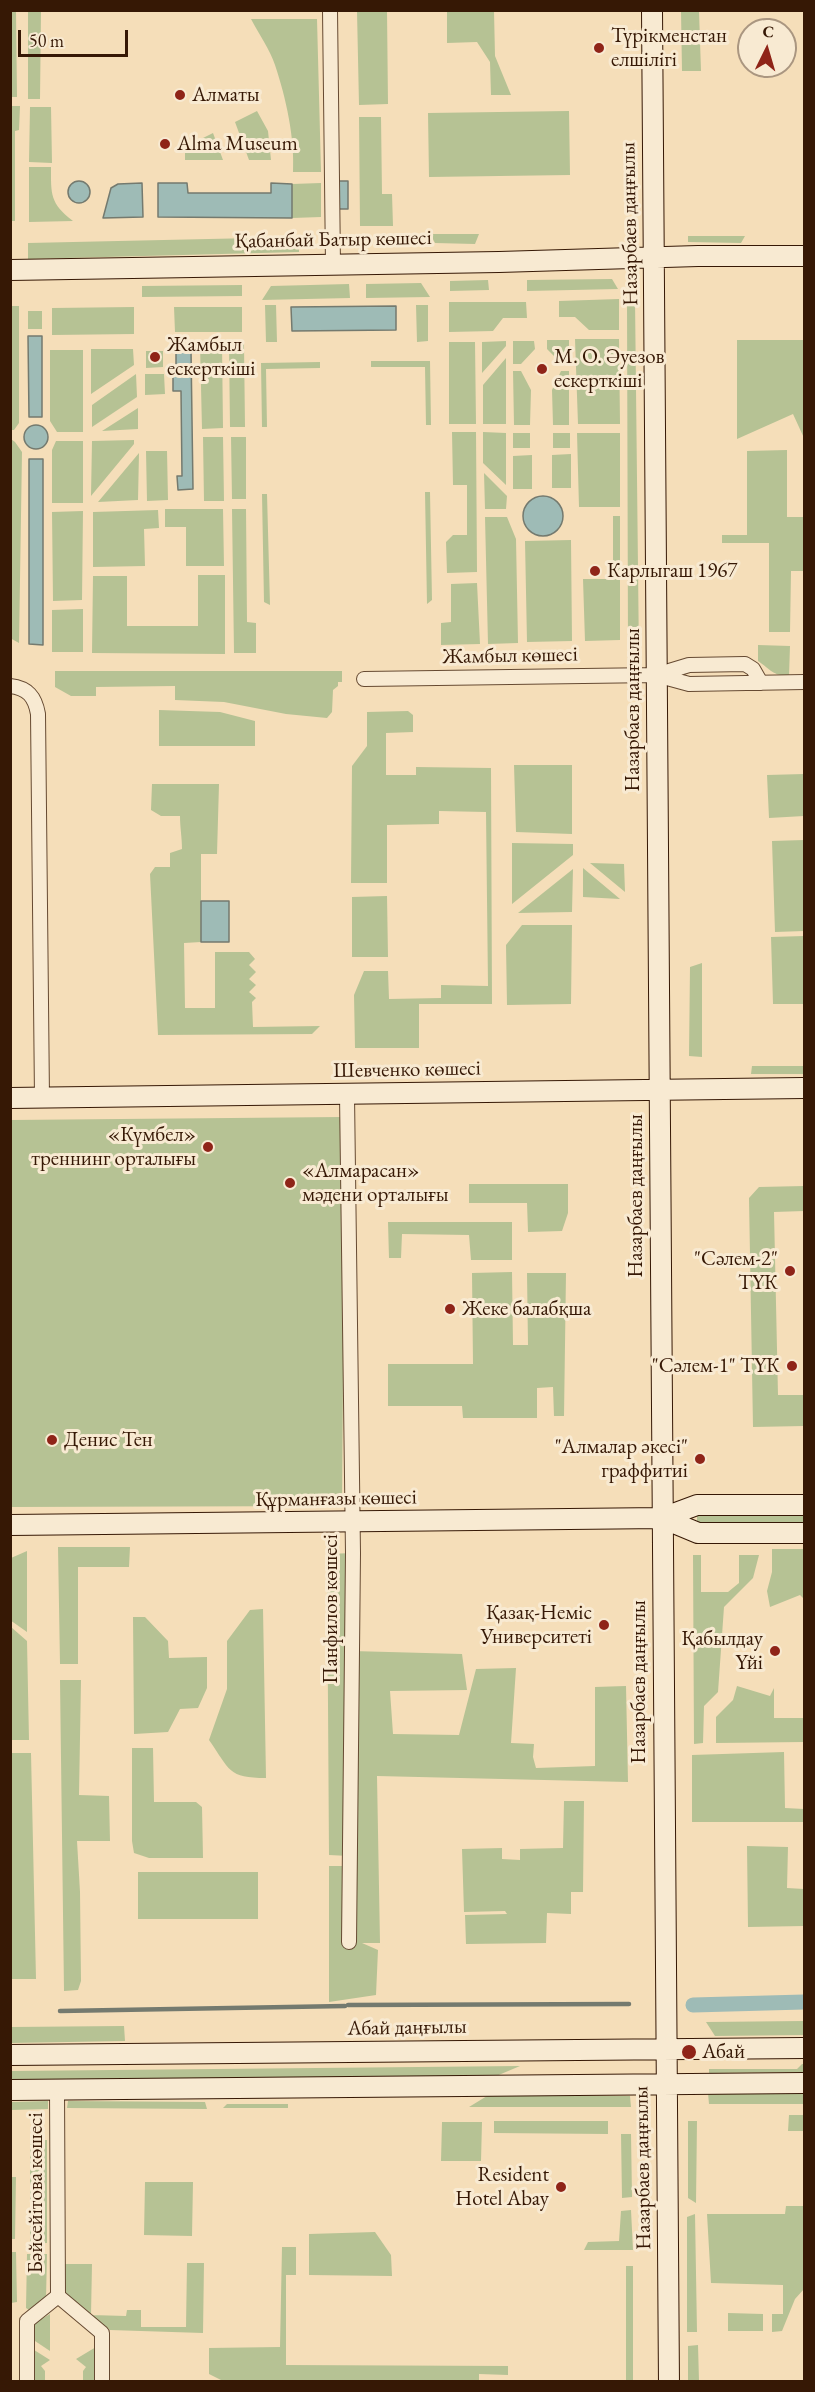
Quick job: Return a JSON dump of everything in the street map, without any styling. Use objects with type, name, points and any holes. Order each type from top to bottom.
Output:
[{"type":"main road","name":"Назарбаев даңғылы","points":[[652,10],[669,2382]]},
{"type":"main road","points":[[655,257],[804,256]]},
{"type":"main road","name":"Қабанбай Батыр көшесі","points":[[10,270],[655,257]]},
{"type":"main road","name":"Шевченко көшесі","points":[[10,1098],[804,1088]]},
{"type":"main road","name":"Құрманғазы көшесі","points":[[10,1525],[662,1518],[697,1505],[804,1505]]},
{"type":"main road","name":"Құрманғазы көшесі","points":[[662,1518],[698,1533],[804,1533]]},
{"type":"main road","name":"Абай даңғылы","points":[[10,2055],[348,2054],[804,2048]]},
{"type":"main road","points":[[10,2090],[804,2083]]},
{"type":"street","points":[[330,10],[333,265]]},
{"type":"street","name":"Жамбыл көшесі","points":[[364,679],[656,675],[689,665],[745,664],[753,669],[761,683],[804,682]]},
{"type":"street","points":[[10,686],[27,691],[36,704],[38,714],[42,1098]]},
{"type":"street","name":"Панфилов көшесі","points":[[347,1095],[353,1522],[349,1942]]},
{"type":"street","name":"Бәйсейітова көшесі","points":[[57,2089],[58,2296],[102,2333],[102,2382]]},
{"type":"street","name":"Бәйсейітова көшесі","points":[[27,2382],[27,2320],[58,2296]]},
{"type":"green space","points":[[11,10],[16,11],[17,97],[11,97]]},
{"type":"green space","points":[[28,11],[41,11],[40,99],[28,99]]},
{"type":"green space","points":[[357,11],[387,11],[388,104],[359,105]]},
{"type":"green space","points":[[447,11],[494,11],[495,56],[511,95],[491,95],[490,62],[477,42],[447,43]]},
{"type":"green space","points":[[681,11],[699,11],[701,71],[682,71]]},
{"type":"green space","points":[[251,19],[317,19],[321,172],[293,172],[291,132],[283,91],[273,59]]},
{"type":"green space","points":[[11,106],[20,106],[19,130],[15,131],[15,221],[10,221]]},
{"type":"green space","points":[[30,107],[51,107],[52,163],[29,162]]},
{"type":"green space","points":[[257,111],[268,131],[271,160],[249,160],[235,122]]},
{"type":"green space","points":[[569,111],[570,175],[429,177],[428,113]]},
{"type":"green space","points":[[359,117],[381,117],[382,194],[392,194],[393,226],[360,226]]},
{"type":"green space","points":[[213,133],[223,160],[185,160],[185,147]]},
{"type":"green space","points":[[29,167],[51,167],[53,198],[60,209],[73,221],[29,222]]},
{"type":"green space","points":[[321,183],[321,217],[292,218],[292,184]]},
{"type":"green space","points":[[380,234],[418,234],[415,243],[384,243],[377,237]]},
{"type":"green space","points":[[430,234],[479,234],[475,244],[435,243]]},
{"type":"green space","points":[[688,236],[745,236],[741,243],[688,242]]},
{"type":"green space","points":[[299,237],[299,252],[28,259],[28,243]]},
{"type":"green space","points":[[612,279],[618,289],[527,291],[527,280]]},
{"type":"green space","points":[[488,280],[489,290],[450,291],[450,281]]},
{"type":"green space","points":[[421,283],[430,297],[366,298],[366,284]]},
{"type":"green space","points":[[349,284],[350,298],[262,300],[271,286]]},
{"type":"green space","points":[[242,285],[242,296],[142,297],[142,286]]},
{"type":"green space","points":[[619,299],[619,330],[589,330],[575,317],[559,317],[559,301]]},
{"type":"green space","points":[[635,299],[639,658],[633,661],[628,646],[627,300]]},
{"type":"green space","points":[[449,302],[526,302],[527,318],[503,318],[493,331],[449,332]]},
{"type":"green space","points":[[265,305],[276,305],[277,342],[266,342]]},
{"type":"green space","points":[[416,305],[428,305],[428,341],[417,342]]},
{"type":"green space","points":[[11,306],[19,306],[19,423],[14,430],[10,430]]},
{"type":"green space","points":[[134,307],[134,334],[52,335],[52,308]]},
{"type":"green space","points":[[174,307],[242,307],[242,332],[175,332]]},
{"type":"green space","points":[[28,311],[42,311],[42,329],[28,329]]},
{"type":"green space","points":[[575,339],[619,339],[620,424],[578,424]]},
{"type":"green space","points":[[547,340],[569,340],[569,362],[561,363],[547,349]]},
{"type":"green space","points":[[737,340],[804,340],[804,438],[793,414],[737,439]]},
{"type":"green space","points":[[506,341],[506,346],[482,373],[482,342]]},
{"type":"green space","points":[[513,341],[534,341],[535,349],[521,364],[513,364]]},
{"type":"green space","points":[[449,342],[475,342],[476,424],[449,424]]},
{"type":"green space","points":[[200,344],[222,344],[223,428],[202,429]]},
{"type":"green space","points":[[229,344],[244,344],[245,427],[230,427]]},
{"type":"green space","points":[[91,349],[133,349],[134,365],[91,394]]},
{"type":"green space","points":[[50,350],[83,350],[83,432],[57,432],[50,421]]},
{"type":"green space","points":[[146,351],[163,351],[163,367],[146,368]]},
{"type":"green space","points":[[506,358],[506,424],[483,424],[483,385]]},
{"type":"green space","points":[[371,361],[430,361],[431,425],[426,425],[425,367],[371,367]]},
{"type":"green space","points":[[320,362],[320,368],[266,369],[267,427],[262,427],[261,363]]},
{"type":"green space","points":[[513,371],[521,371],[531,390],[530,425],[514,425]]},
{"type":"green space","points":[[561,371],[569,371],[569,425],[553,425],[552,390]]},
{"type":"green space","points":[[136,374],[137,397],[92,427],[92,405]]},
{"type":"green space","points":[[145,374],[164,374],[165,394],[145,395]]},
{"type":"green space","points":[[138,408],[138,429],[102,431]]},
{"type":"green space","points":[[452,432],[476,432],[477,572],[447,573],[446,542],[453,535],[467,535],[467,485],[453,485]]},
{"type":"green space","points":[[483,432],[506,433],[506,485],[483,463]]},
{"type":"green space","points":[[513,433],[530,433],[530,448],[513,448]]},
{"type":"green space","points":[[553,433],[570,433],[570,448],[553,448]]},
{"type":"green space","points":[[577,433],[620,433],[620,507],[579,507]]},
{"type":"green space","points":[[203,437],[223,437],[224,501],[204,501]]},
{"type":"green space","points":[[231,437],[246,437],[246,499],[232,499]]},
{"type":"green space","points":[[11,439],[22,452],[19,643],[10,638]]},
{"type":"green space","points":[[134,440],[134,444],[91,496],[92,441]]},
{"type":"green space","points":[[56,441],[83,441],[83,503],[52,503],[52,450]]},
{"type":"green space","points":[[787,450],[787,517],[804,517],[804,571],[791,571],[790,632],[769,632],[769,543],[722,543],[722,535],[747,535],[747,451]]},
{"type":"green space","points":[[146,451],[167,451],[168,500],[147,501]]},
{"type":"green space","points":[[139,453],[138,500],[98,502]]},
{"type":"green space","points":[[571,454],[571,488],[552,488],[552,455]]},
{"type":"green space","points":[[532,455],[532,489],[513,489],[513,456]]},
{"type":"green space","points":[[484,473],[507,496],[506,509],[485,509]]},
{"type":"green space","points":[[425,492],[430,492],[432,600],[427,604]]},
{"type":"green space","points":[[262,494],[267,494],[270,605],[264,602]]},
{"type":"green space","points":[[165,509],[223,509],[224,566],[186,566],[186,527],[165,527]]},
{"type":"green space","points":[[232,509],[246,509],[247,622],[256,623],[256,653],[234,653]]},
{"type":"green space","points":[[158,510],[159,528],[144,529],[145,566],[93,567],[93,512]]},
{"type":"green space","points":[[83,511],[82,600],[53,601],[52,512]]},
{"type":"green space","points":[[613,516],[620,516],[620,640],[585,641],[583,579],[613,579]]},
{"type":"green space","points":[[485,517],[507,517],[516,539],[518,643],[488,644]]},
{"type":"green space","points":[[571,540],[572,641],[527,642],[525,541]]},
{"type":"green space","points":[[198,575],[225,575],[225,654],[92,653],[93,576],[127,576],[127,626],[198,626]]},
{"type":"green space","points":[[477,583],[480,644],[441,645],[441,623],[451,622],[451,584]]},
{"type":"green space","points":[[83,609],[83,652],[52,652],[52,610]]},
{"type":"green space","points":[[758,645],[790,646],[789,676],[775,673],[758,661]]},
{"type":"green space","points":[[55,671],[342,671],[342,682],[338,682],[338,686],[333,690],[332,712],[327,718],[286,714],[224,702],[175,700],[175,686],[96,687],[96,696],[71,696],[55,687]]},
{"type":"green space","points":[[159,710],[220,712],[255,721],[255,746],[159,746]]},
{"type":"green space","points":[[408,711],[413,715],[413,732],[386,733],[386,775],[416,775],[416,767],[491,768],[492,1004],[419,1004],[419,1048],[355,1048],[354,995],[364,971],[388,971],[389,999],[441,998],[441,985],[488,986],[486,812],[439,811],[439,824],[387,825],[387,883],[351,883],[352,766],[367,746],[367,712]]},
{"type":"green space","points":[[514,765],[572,765],[572,834],[516,832]]},
{"type":"green space","points":[[804,774],[804,816],[769,818],[767,775]]},
{"type":"green space","points":[[152,784],[219,784],[217,854],[201,854],[201,942],[184,943],[185,1008],[215,1008],[215,952],[249,952],[255,959],[249,965],[256,972],[249,979],[256,985],[249,992],[256,998],[252,1002],[253,1027],[320,1026],[312,1034],[158,1035],[150,874],[155,867],[170,867],[170,853],[182,849],[182,845],[180,816],[161,816],[151,810]]},
{"type":"green space","points":[[804,840],[804,931],[775,932],[772,841]]},
{"type":"green space","points":[[512,843],[573,844],[573,855],[512,904]]},
{"type":"green space","points":[[590,863],[624,864],[625,892]]},
{"type":"green space","points":[[583,868],[620,899],[583,897]]},
{"type":"green space","points":[[573,869],[572,912],[518,913]]},
{"type":"green space","points":[[387,896],[388,957],[352,957],[352,897]]},
{"type":"green space","points":[[522,925],[572,925],[571,1004],[507,1005],[506,945]]},
{"type":"green space","points":[[804,936],[804,1004],[773,1004],[771,937]]},
{"type":"green space","points":[[702,963],[702,1057],[689,1056],[690,967]]},
{"type":"green space","points":[[752,1066],[804,1066],[804,1074],[751,1074]]},
{"type":"green space","points":[[341,1117],[344,1244],[342,1506],[11,1507],[11,1120]]},
{"type":"green space","points":[[469,1184],[568,1184],[568,1213],[562,1231],[528,1232],[527,1203],[469,1203]]},
{"type":"green space","points":[[804,1186],[804,1211],[774,1212],[778,1395],[804,1395],[804,1426],[753,1427],[749,1198],[759,1187]]},
{"type":"green space","points":[[388,1222],[512,1222],[512,1260],[471,1260],[469,1235],[402,1234],[401,1258],[389,1258]]},
{"type":"green space","points":[[512,1272],[513,1345],[528,1345],[527,1273],[566,1273],[564,1416],[554,1416],[553,1387],[537,1388],[537,1418],[463,1418],[462,1406],[388,1406],[388,1364],[473,1364],[472,1273]]},
{"type":"green space","points":[[697,1511],[804,1511],[804,1526],[697,1527]]},
{"type":"green space","points":[[58,1547],[130,1547],[129,1567],[78,1567],[78,1664],[60,1664]]},
{"type":"green space","points":[[772,1549],[804,1549],[804,1599],[800,1595],[770,1607],[767,1591],[772,1572]]},
{"type":"green space","points":[[27,1551],[27,1632],[10,1620],[11,1558]]},
{"type":"green space","points":[[353,1553],[352,1651],[462,1654],[467,1690],[390,1691],[393,1734],[459,1735],[476,1669],[516,1668],[511,1743],[534,1744],[533,1757],[536,1768],[595,1766],[595,1687],[626,1686],[628,1782],[377,1776],[380,1943],[362,1943],[378,1950],[376,1995],[329,2002],[329,1866],[349,1866],[349,1856],[329,1855],[327,1554]]},
{"type":"green space","points":[[693,1555],[701,1555],[701,1592],[728,1592],[739,1583],[739,1555],[759,1555],[753,1578],[724,1607],[718,1692],[704,1706],[703,1743],[694,1744]]},
{"type":"green space","points":[[263,1609],[266,1778],[254,1778],[237,1774],[231,1770],[209,1740],[227,1689],[227,1641],[250,1610]]},
{"type":"green space","points":[[133,1617],[145,1617],[168,1641],[169,1658],[207,1657],[207,1688],[198,1708],[180,1709],[168,1732],[134,1734]]},
{"type":"green space","points":[[11,1627],[27,1641],[29,1740],[11,1740]]},
{"type":"green space","points":[[60,1680],[81,1680],[79,1795],[109,1796],[110,1841],[77,1841],[81,1981],[78,1990],[64,1991]]},
{"type":"green space","points":[[737,1686],[770,1696],[774,1688],[774,1718],[804,1718],[804,1742],[716,1743],[716,1717],[733,1700]]},
{"type":"green space","points":[[132,1748],[153,1748],[154,1802],[196,1802],[202,1807],[203,1858],[149,1858],[134,1853]]},
{"type":"green space","points":[[784,1752],[785,1808],[804,1809],[804,1822],[692,1822],[692,1755]]},
{"type":"green space","points":[[10,1753],[31,1753],[36,1979],[11,1979]]},
{"type":"green space","points":[[564,1801],[584,1801],[583,1892],[571,1892],[571,1914],[547,1913],[546,1943],[466,1944],[465,1915],[507,1914],[505,1911],[464,1912],[462,1849],[502,1848],[502,1859],[520,1860],[520,1849],[563,1848]]},
{"type":"green space","points":[[747,1846],[788,1847],[787,1888],[804,1889],[804,1926],[748,1927]]},
{"type":"green space","points":[[138,1872],[258,1872],[258,1919],[138,1919]]},
{"type":"green space","points":[[804,2021],[804,2035],[715,2036],[706,2022]]},
{"type":"green space","points":[[124,2026],[125,2041],[11,2043],[11,2027]]},
{"type":"green space","points":[[804,2064],[804,2072],[709,2073],[709,2069],[797,2069]]},
{"type":"green space","points":[[520,2066],[494,2077],[11,2081],[10,2071]]},
{"type":"green space","points":[[708,2093],[804,2093],[804,2104],[709,2104]]},
{"type":"green space","points":[[487,2096],[630,2096],[631,2107],[469,2107]]},
{"type":"green space","points":[[48,2101],[48,2109],[11,2110],[11,2102]]},
{"type":"green space","points":[[68,2101],[205,2102],[207,2109],[67,2108]]},
{"type":"green space","points":[[227,2104],[288,2104],[288,2108],[223,2108]]},
{"type":"green space","points":[[789,2115],[804,2115],[804,2131],[788,2131]]},
{"type":"green space","points":[[494,2121],[608,2121],[608,2134],[494,2133]]},
{"type":"green space","points":[[688,2121],[697,2121],[696,2203],[688,2198]]},
{"type":"green space","points":[[442,2122],[482,2122],[481,2161],[441,2161]]},
{"type":"green space","points":[[621,2134],[631,2134],[632,2197],[622,2198]]},
{"type":"green space","points":[[30,2140],[47,2140],[47,2243],[30,2244]]},
{"type":"green space","points":[[11,2177],[16,2177],[15,2239],[11,2239]]},
{"type":"green space","points":[[145,2182],[193,2182],[192,2236],[144,2235]]},
{"type":"green space","points":[[786,2206],[804,2206],[804,2289],[795,2299],[782,2331],[772,2332],[772,2314],[783,2314],[783,2285],[711,2283],[707,2214],[785,2214]]},
{"type":"green space","points":[[631,2210],[633,2250],[584,2250],[588,2242],[619,2241],[621,2211]]},
{"type":"green space","points":[[695,2214],[697,2332],[687,2332],[687,2217]]},
{"type":"green space","points":[[375,2232],[391,2255],[392,2276],[309,2275],[309,2234]]},
{"type":"green space","points":[[282,2247],[296,2247],[296,2275],[286,2275],[286,2365],[508,2366],[508,2375],[479,2374],[479,2382],[225,2382],[209,2374],[209,2348],[280,2347]]},
{"type":"green space","points":[[10,2252],[16,2252],[17,2302],[11,2303]]},
{"type":"green space","points":[[27,2254],[47,2254],[46,2299],[32,2312],[26,2308]]},
{"type":"green space","points":[[187,2263],[204,2263],[203,2333],[110,2330],[91,2315],[126,2316],[127,2310],[141,2310],[141,2327],[186,2327]]},
{"type":"green space","points":[[65,2264],[92,2264],[91,2315],[65,2294]]},
{"type":"green space","points":[[626,2266],[633,2266],[633,2381],[626,2381]]},
{"type":"green space","points":[[728,2313],[763,2314],[763,2331],[728,2331]]},
{"type":"green space","points":[[50,2314],[50,2351],[32,2339],[31,2325]]},
{"type":"green space","points":[[698,2345],[699,2381],[688,2381],[688,2346]]},
{"type":"green space","points":[[96,2347],[97,2381],[83,2381],[83,2371],[86,2367],[76,2359]]},
{"type":"green space","points":[[31,2348],[50,2360],[41,2366],[45,2371],[45,2381],[31,2381]]},
{"type":"water","points":[[79,181],[87,184],[90,192],[87,200],[79,203],[71,200],[68,192],[71,184]]},
{"type":"water","points":[[338,181],[348,181],[348,209],[339,209]]},
{"type":"water","points":[[142,183],[143,217],[103,218],[111,188],[118,184]]},
{"type":"water","points":[[158,183],[187,183],[188,193],[271,193],[271,183],[292,184],[292,218],[158,217]]},
{"type":"water","points":[[396,306],[396,330],[292,331],[291,307]]},
{"type":"water","points":[[28,336],[42,336],[42,417],[29,417]]},
{"type":"water","points":[[191,350],[193,489],[178,490],[177,476],[182,476],[181,391],[173,391],[173,367],[176,367],[176,351]]},
{"type":"water","points":[[36,425],[44,429],[48,437],[44,445],[36,449],[28,445],[24,437],[28,429]]},
{"type":"water","points":[[29,459],[43,459],[43,645],[29,644]]},
{"type":"water","points":[[543,496],[557,502],[563,516],[557,530],[543,536],[529,530],[523,516],[529,502]]},
{"type":"water","points":[[201,901],[229,901],[229,942],[201,942]]},
{"type":"waterway","points":[[693,2005],[804,2002]]},
{"type":"waterway","points":[[348,2005],[629,2004]]},
{"type":"waterway","points":[[60,2011],[345,2006]]},
{"type":"place","name":"Түрікменстан елшілігі","points":[[599,48]]},
{"type":"place","name":"Алматы","points":[[180,95]]},
{"type":"place","name":"Alma Museum","points":[[165,144]]},
{"type":"place","name":"Жамбыл ескерткіші","points":[[155,357]]},
{"type":"place","name":"М. О. Әуезов ескерткіші","points":[[542,369]]},
{"type":"place","name":"Карлыгаш 1967","points":[[595,571]]},
{"type":"place","name":"«Күмбел» треннинг орталығы","points":[[208,1147]]},
{"type":"place","name":"«Алмарасан» мәдени орталығы","points":[[290,1183]]},
{"type":"place","name":"\"Сәлем-2\" ТҮК","points":[[790,1271]]},
{"type":"place","name":"Жеке балабқша","points":[[450,1309]]},
{"type":"place","name":"\"Сәлем-1\" ТҮК","points":[[792,1366]]},
{"type":"place","name":"Денис Тен","points":[[52,1440]]},
{"type":"place","name":"\"Алмалар әкесі\" граффитиі","points":[[700,1459]]},
{"type":"place","name":"Қазақ-Неміс Университеті","points":[[604,1625]]},
{"type":"place","name":"Қабылдау Үйі","points":[[775,1651]]},
{"type":"place","name":"Абай","points":[[689,2052]]},
{"type":"place","name":"Resident Hotel Abay","points":[[561,2187]]}]
